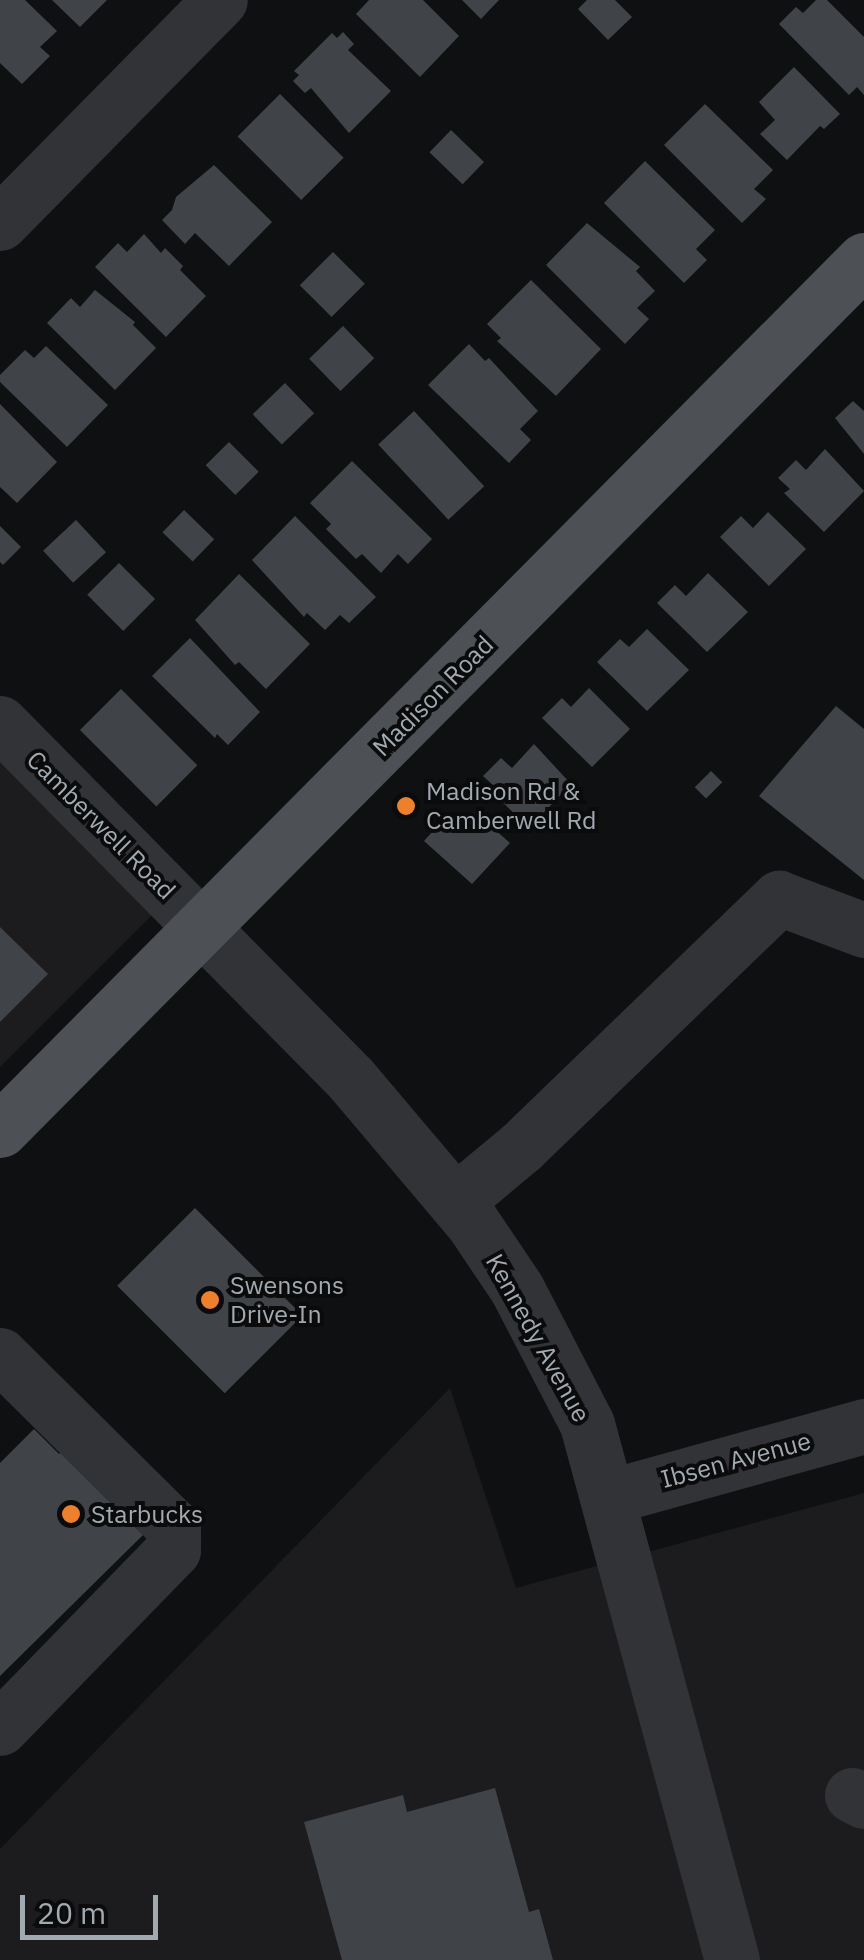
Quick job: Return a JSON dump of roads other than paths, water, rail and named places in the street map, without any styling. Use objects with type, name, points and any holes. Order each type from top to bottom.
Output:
[{"type":"main road","name":"Madison Road","points":[[0,1130],[864,260]]},
{"type":"street","points":[[0,223],[220,0]]},
{"type":"street","name":"Camberwell Road","points":[[0,723],[201,928]]},
{"type":"street","points":[[455,1202],[521,1147],[779,898],[864,930]]},
{"type":"street","name":"Kennedy Avenue","points":[[201,928],[351,1079],[455,1202],[517,1288],[586,1424],[732,1960]]},
{"type":"street","points":[[0,1356],[159,1509],[173,1526],[173,1550],[0,1728]]},
{"type":"street","name":"Ibsen Avenue","points":[[608,1497],[864,1426]]},
{"type":"place","name":"Madison Rd & Camberwell Rd","points":[[406,806]]},
{"type":"place","name":"Swensons Drive-In","points":[[210,1300]]},
{"type":"place","name":"Starbucks","points":[[71,1514]]}]
